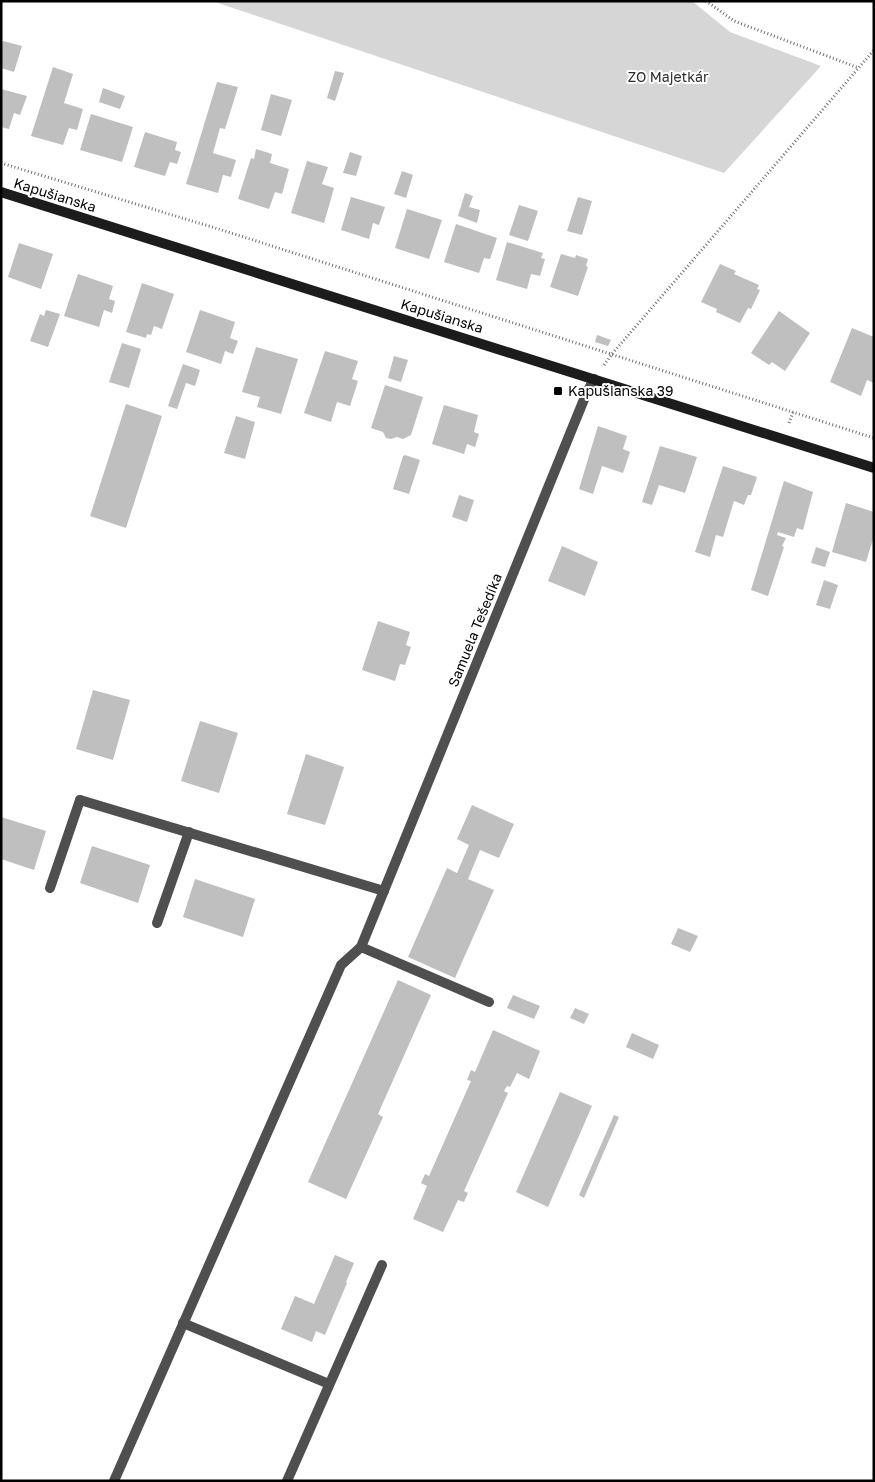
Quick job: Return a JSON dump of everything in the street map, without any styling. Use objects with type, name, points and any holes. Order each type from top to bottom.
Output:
[{"type":"main road","name":"Kapušianska","points":[[1,192],[874,468]]},
{"type":"street","name":"Samuela Tešedíka","points":[[361,947],[587,392],[594,379]]},
{"type":"street","points":[[50,888],[80,800],[384,891]]},
{"type":"street","points":[[157,923],[188,832]]},
{"type":"street","points":[[114,1481],[340,965],[361,947],[489,1002]]},
{"type":"street","points":[[287,1481],[382,1265]]},
{"type":"street","points":[[183,1323],[329,1384]]},
{"type":"path","points":[[706,1],[734,21],[858,68]]},
{"type":"path","points":[[594,379],[612,354],[874,50]]},
{"type":"path","points":[[1,163],[225,231],[874,438]]},
{"type":"green space","name":"ZO Majetkár","points":[[212,1],[692,1],[730,32],[821,66],[724,173]]},
{"type":"building","points":[[3,41],[22,46],[14,72],[1,68],[1,46]]},
{"type":"building","points":[[53,67],[73,74],[64,103],[83,109],[77,130],[69,128],[63,145],[31,136]]},
{"type":"building","points":[[335,71],[344,73],[335,101],[327,98]]},
{"type":"building","points":[[217,82],[238,87],[225,129],[220,128],[213,153],[236,160],[231,177],[223,175],[218,193],[186,184]]},
{"type":"building","points":[[103,88],[125,96],[120,109],[99,102]]},
{"type":"building","points":[[1,89],[27,96],[20,115],[14,113],[9,129],[1,127]]},
{"type":"building","points":[[271,94],[292,100],[281,136],[261,130]]},
{"type":"building","points":[[91,114],[133,127],[122,162],[80,150]]},
{"type":"building","points":[[145,132],[177,142],[175,150],[181,152],[177,164],[170,162],[165,176],[134,167]]},
{"type":"building","points":[[256,149],[272,154],[270,163],[289,169],[282,194],[275,192],[269,209],[238,199],[251,158],[254,159]]},
{"type":"building","points":[[350,152],[362,156],[356,176],[343,173]]},
{"type":"building","points":[[307,161],[328,167],[322,184],[334,188],[324,223],[291,213]]},
{"type":"building","points":[[402,171],[413,175],[406,198],[394,194]]},
{"type":"building","points":[[465,193],[473,196],[469,207],[480,210],[477,223],[458,216]]},
{"type":"building","points":[[351,197],[385,207],[379,225],[373,223],[369,239],[341,230]]},
{"type":"building","points":[[578,197],[592,201],[582,235],[567,231]]},
{"type":"building","points":[[519,205],[538,211],[528,241],[509,235]]},
{"type":"building","points":[[407,209],[442,220],[429,259],[395,248]]},
{"type":"building","points":[[456,224],[497,238],[490,259],[484,258],[479,273],[444,262]]},
{"type":"building","points":[[507,242],[543,253],[541,258],[545,259],[540,276],[531,274],[527,289],[496,280]]},
{"type":"building","points":[[19,243],[53,254],[41,289],[8,277]]},
{"type":"building","points":[[561,254],[575,258],[576,255],[588,259],[586,266],[588,267],[578,296],[550,287]]},
{"type":"building","points":[[720,264],[736,271],[734,274],[759,285],[757,289],[760,290],[751,309],[748,308],[740,323],[716,312],[717,309],[701,302]]},
{"type":"building","points":[[78,274],[113,286],[109,299],[115,301],[112,313],[104,310],[99,327],[64,316]]},
{"type":"building","points":[[142,283],[174,294],[162,329],[154,326],[151,335],[147,334],[146,338],[126,332]]},
{"type":"building","points":[[46,310],[60,314],[48,347],[30,341],[40,314],[44,316]]},
{"type":"building","points":[[200,310],[235,322],[230,338],[238,341],[233,354],[225,351],[221,364],[186,352]]},
{"type":"building","points":[[779,311],[810,333],[785,371],[772,362],[769,365],[751,353]]},
{"type":"building","points":[[852,328],[874,337],[874,383],[867,380],[861,396],[830,382]]},
{"type":"building","points":[[597,335],[611,340],[608,346],[595,342]]},
{"type":"building","points":[[122,343],[141,349],[129,388],[109,382]]},
{"type":"building","points":[[256,347],[298,359],[281,414],[257,407],[260,397],[242,392]]},
{"type":"building","points":[[325,351],[358,361],[352,379],[358,381],[350,406],[337,402],[331,422],[304,413]]},
{"type":"building","points":[[394,356],[408,360],[401,382],[388,378]]},
{"type":"building","points":[[183,364],[200,370],[195,386],[186,383],[177,409],[168,406]]},
{"type":"building","points":[[385,385],[423,397],[411,435],[403,439],[397,437],[386,438],[383,432],[371,428]]},
{"type":"building","points":[[126,404],[162,416],[126,528],[90,516]]},
{"type":"building","points":[[444,405],[478,415],[474,432],[479,434],[475,447],[467,444],[464,454],[432,444]]},
{"type":"building","points":[[236,416],[255,422],[245,459],[224,453]]},
{"type":"building","points":[[598,426],[627,436],[623,449],[630,452],[623,473],[602,466],[593,494],[579,489]]},
{"type":"building","points":[[660,446],[697,457],[685,493],[659,485],[652,505],[642,502]]},
{"type":"building","points":[[403,456],[420,460],[409,494],[393,489]]},
{"type":"building","points":[[723,466],[757,477],[751,495],[748,495],[744,505],[734,501],[723,537],[716,535],[710,557],[695,552]]},
{"type":"building","points":[[784,481],[813,492],[803,530],[797,528],[794,537],[778,532],[777,535],[786,538],[768,596],[751,590]]},
{"type":"building","points":[[459,495],[474,500],[467,522],[452,517]]},
{"type":"building","points":[[846,503],[874,512],[874,536],[866,562],[832,552]]},
{"type":"building","points":[[562,546],[598,562],[585,596],[548,581]]},
{"type":"building","points":[[816,547],[830,552],[825,567],[811,563]]},
{"type":"building","points":[[824,580],[838,585],[830,609],[816,605]]},
{"type":"building","points":[[378,621],[410,632],[406,645],[411,647],[405,665],[400,664],[395,681],[362,670]]},
{"type":"building","points":[[93,690],[130,700],[113,760],[76,749]]},
{"type":"building","points":[[200,721],[238,733],[219,793],[181,781]]},
{"type":"building","points":[[306,754],[344,767],[325,825],[287,814]]},
{"type":"building","points":[[472,805],[514,824],[499,858],[480,850],[468,879],[494,890],[455,978],[408,957],[447,868],[457,873],[469,845],[457,839]]},
{"type":"building","points":[[1,817],[46,831],[34,870],[1,859]]},
{"type":"building","points":[[92,846],[150,865],[138,903],[80,883]]},
{"type":"building","points":[[195,879],[255,899],[243,937],[183,917]]},
{"type":"building","points":[[678,928],[698,936],[690,952],[671,944]]},
{"type":"building","points":[[398,980],[431,995],[378,1114],[383,1117],[346,1199],[308,1182]]},
{"type":"building","points":[[513,995],[540,1006],[534,1019],[507,1008]]},
{"type":"building","points":[[575,1008],[589,1014],[584,1024],[570,1018]]},
{"type":"building","points":[[493,1030],[540,1051],[529,1079],[517,1073],[510,1087],[507,1086],[504,1091],[508,1093],[464,1191],[468,1193],[464,1202],[458,1200],[443,1232],[413,1219],[427,1186],[421,1183],[425,1174],[429,1176],[471,1081],[467,1080],[471,1070],[475,1072]]},
{"type":"building","points":[[632,1033],[659,1045],[653,1059],[626,1047]]},
{"type":"building","points":[[560,1092],[592,1106],[548,1207],[516,1192]]},
{"type":"building","points":[[614,1115],[619,1117],[584,1198],[579,1195]]},
{"type":"building","points":[[335,1255],[354,1263],[325,1335],[316,1331],[312,1342],[281,1329],[295,1296],[314,1304]]},
{"type":"place","name":"Kapušianska 39","points":[[558,391]]}]
